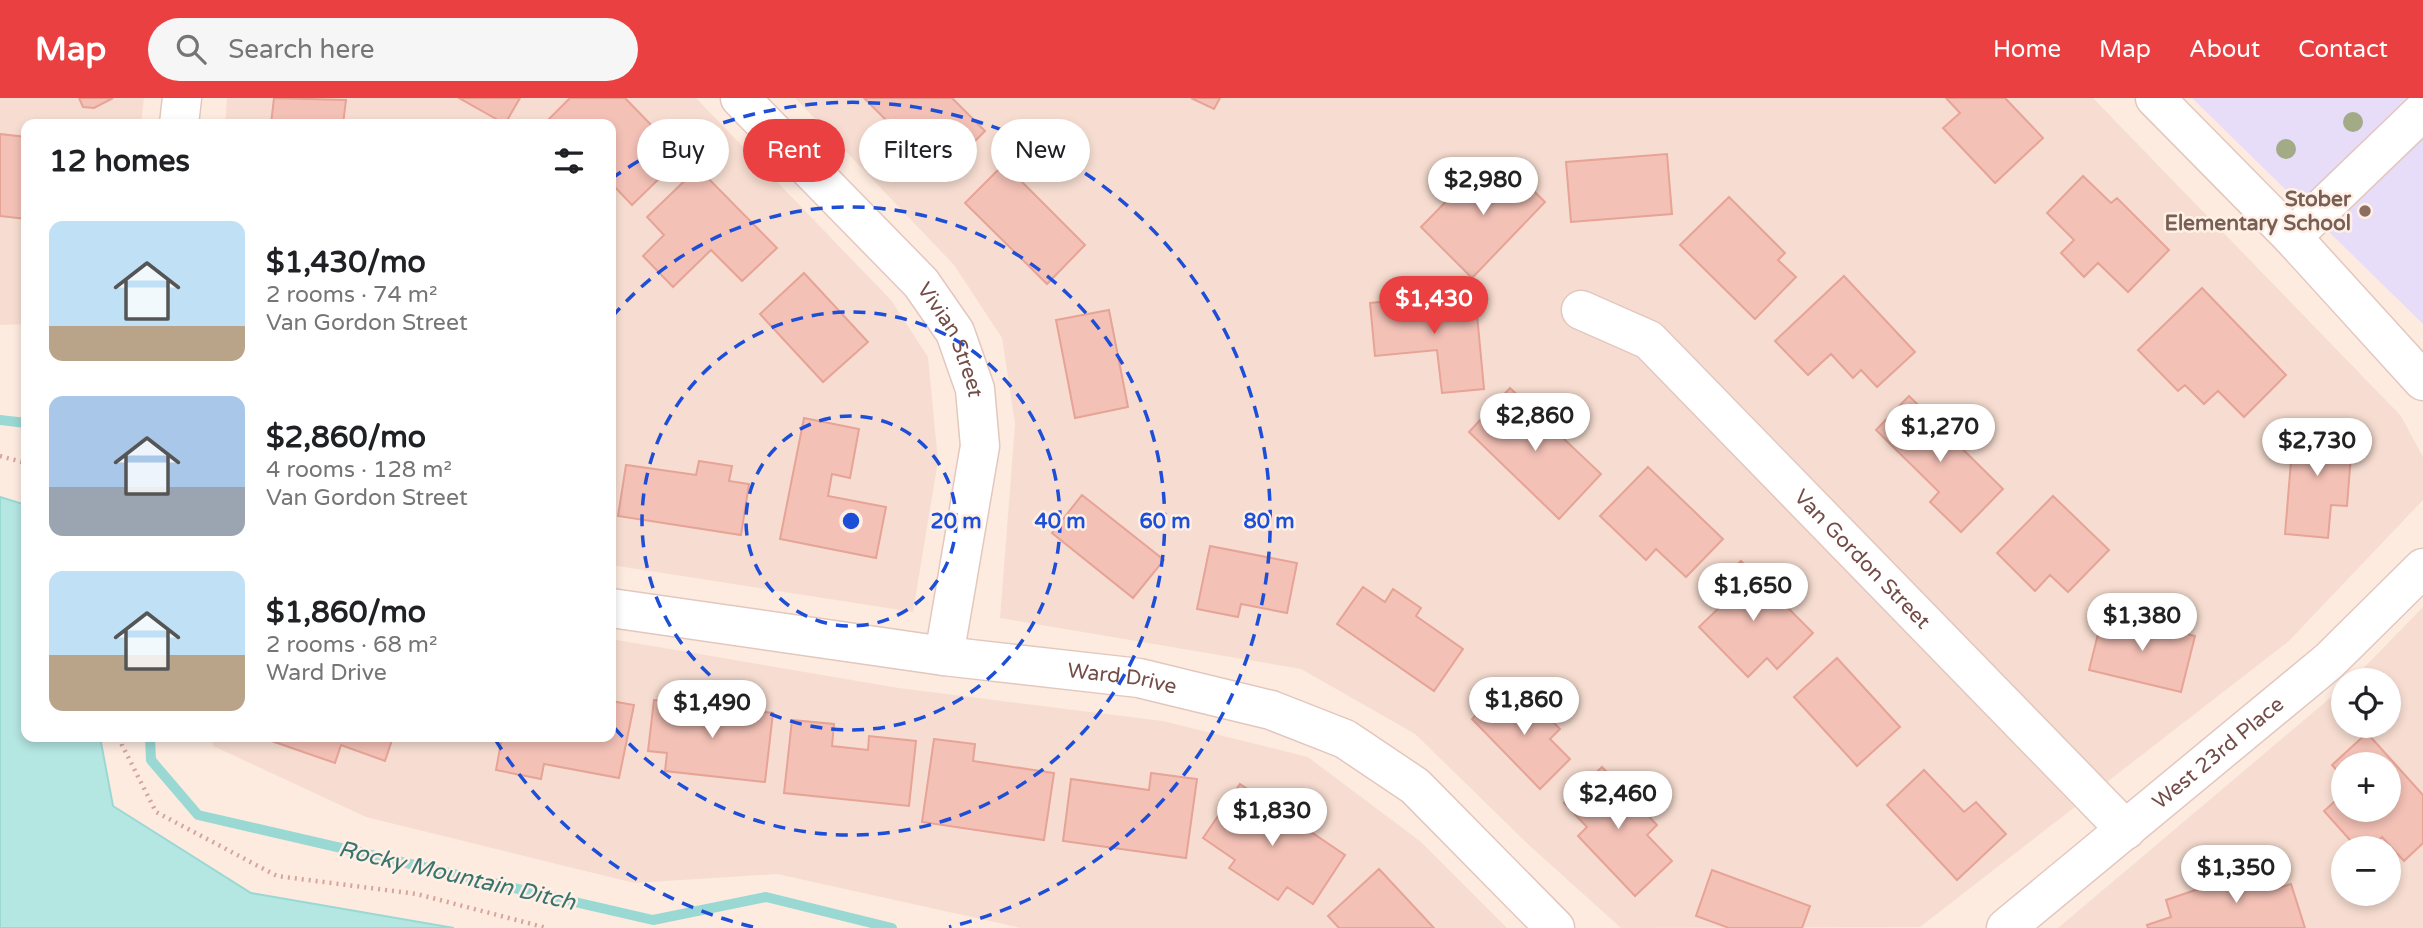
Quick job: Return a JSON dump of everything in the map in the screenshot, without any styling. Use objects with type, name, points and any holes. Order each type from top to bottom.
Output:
[{"type":"street","points":[[180,119],[182,98]]},
{"type":"street","name":"Vivian Street","points":[[740,98],[921,283],[956,332],[975,389],[979,446],[944,656]]},
{"type":"street","points":[[2155,98],[2292,237],[2423,381]]},
{"type":"street","points":[[2292,237],[2423,111]]},
{"type":"street","name":"Van Gordon Street","points":[[1581,310],[1648,340],[2126,830]]},
{"type":"street","name":"West 23rd Place","points":[[2006,928],[2329,661],[2423,568]]},
{"type":"street","name":"Ward Drive","points":[[616,609],[944,656],[1139,678],[1271,710],[1345,739],[1415,786],[1555,928]]},
{"type":"path","points":[[0,456],[21,462]]},
{"type":"path","points":[[121,742],[156,812],[277,876],[417,894],[547,928]]},
{"type":"shaded area","points":[[0,98],[144,98],[142,119],[21,119],[21,324],[0,325]]},
{"type":"shaded area","points":[[227,98],[696,98],[716,119],[637,119],[637,182],[729,182],[729,132],[743,147],[743,182],[777,182],[891,300],[928,357],[938,461],[913,612],[616,566],[616,119],[225,119]]},
{"type":"shaded area","points":[[795,98],[2093,98],[2401,416],[2423,457],[2423,500],[2289,641],[1920,927],[1621,928],[1531,847],[1415,734],[1301,669],[1000,618],[1015,424],[1002,338],[954,265],[875,182],[977,182],[977,119],[859,119],[859,165],[845,151],[845,119],[815,119]]},
{"type":"shaded area","name":"Stober Elementary School","points":[[2192,98],[2423,98],[2423,324]]},
{"type":"shaded area","points":[[2423,607],[2423,928],[2058,928],[2331,697],[2331,738],[2401,738],[2401,668],[2364,668]]},
{"type":"shaded area","points":[[616,640],[899,688],[1163,721],[1308,757],[1420,841],[1507,928],[1021,928],[777,874],[634,883],[366,817],[213,746],[213,742],[616,742]]},
{"type":"water","points":[[0,497],[21,503],[21,742],[101,742],[113,806],[251,893],[454,928],[0,928]]},
{"type":"building","points":[[79,98],[113,98],[94,108],[83,107]]},
{"type":"building","points":[[274,98],[346,100],[344,119],[272,119]]},
{"type":"building","points":[[459,98],[520,98],[508,119],[496,119]]},
{"type":"building","points":[[570,98],[625,98],[645,119],[637,119],[637,182],[656,182],[632,205],[616,188],[616,119],[549,119]]},
{"type":"building","points":[[864,98],[952,98],[973,119],[885,119]]},
{"type":"building","points":[[1191,98],[1220,98],[1214,109]]},
{"type":"building","points":[[1946,98],[2005,98],[2043,138],[1995,183],[1943,128],[1960,113]]},
{"type":"building","points":[[977,123],[985,131],[977,139]]},
{"type":"building","points":[[0,134],[21,136],[21,218],[0,216]]},
{"type":"building","points":[[1667,154],[1672,214],[1571,222],[1566,162]]},
{"type":"building","points":[[1501,159],[1545,202],[1472,278],[1421,227],[1470,177],[1477,184]]},
{"type":"building","points":[[2083,176],[2111,203],[2117,198],[2169,250],[2128,292],[2098,263],[2084,277],[2061,253],[2074,240],[2047,213]]},
{"type":"building","points":[[991,177],[991,182],[1022,182],[1085,245],[1047,284],[965,203]]},
{"type":"building","points":[[683,182],[712,182],[777,248],[742,281],[711,250],[673,287],[643,256],[664,235],[647,217]]},
{"type":"building","points":[[1729,197],[1785,253],[1778,260],[1796,277],[1755,319],[1680,245]]},
{"type":"building","points":[[804,273],[868,342],[823,382],[760,314]]},
{"type":"building","points":[[1844,276],[1915,352],[1877,387],[1861,370],[1853,378],[1831,354],[1808,375],[1775,341]]},
{"type":"building","points":[[2202,288],[2286,375],[2244,417],[2218,391],[2204,404],[2185,385],[2178,391],[2138,350]]},
{"type":"building","points":[[1475,293],[1484,389],[1442,393],[1437,350],[1375,356],[1370,303]]},
{"type":"building","points":[[1109,310],[1128,407],[1075,418],[1056,320]]},
{"type":"building","points":[[1510,388],[1601,474],[1559,519],[1469,432]]},
{"type":"building","points":[[1909,396],[2003,489],[1961,532],[1930,502],[1939,492],[1876,430]]},
{"type":"building","points":[[804,418],[859,429],[850,478],[832,474],[828,496],[886,507],[876,558],[780,539]]},
{"type":"building","points":[[2294,425],[2353,429],[2347,506],[2331,505],[2328,538],[2285,534]]},
{"type":"building","points":[[699,461],[732,466],[729,481],[749,484],[741,535],[618,516],[626,465],[696,475]]},
{"type":"building","points":[[1648,467],[1723,539],[1686,577],[1656,549],[1646,560],[1600,516]]},
{"type":"building","points":[[1082,495],[1164,560],[1133,598],[1052,533]]},
{"type":"building","points":[[2053,496],[2109,550],[2068,592],[2050,575],[2035,591],[1997,553]]},
{"type":"building","points":[[1210,546],[1297,563],[1287,613],[1241,604],[1238,617],[1197,609]]},
{"type":"building","points":[[1741,561],[1813,633],[1777,669],[1767,658],[1748,677],[1699,627],[1723,604],[1710,591]]},
{"type":"building","points":[[1363,587],[1385,602],[1393,589],[1421,608],[1416,616],[1463,649],[1434,691],[1337,624]]},
{"type":"building","points":[[2103,614],[2195,636],[2181,692],[2089,670]]},
{"type":"building","points":[[1837,658],[1900,727],[1857,766],[1794,697]]},
{"type":"building","points":[[1500,692],[1516,709],[1529,697],[1560,729],[1550,739],[1570,759],[1540,789],[1472,719]]},
{"type":"building","points":[[654,700],[773,713],[765,782],[665,771],[667,753],[648,751]]},
{"type":"building","points":[[616,702],[634,705],[619,778],[544,764],[541,779],[496,770],[501,742],[616,742]]},
{"type":"building","points":[[792,720],[834,724],[832,746],[868,750],[869,736],[916,741],[909,806],[784,793]]},
{"type":"building","points":[[2362,738],[2372,738],[2384,752],[2346,752]]},
{"type":"building","points":[[934,739],[975,744],[973,761],[1054,773],[1044,840],[922,822]]},
{"type":"building","points":[[274,742],[391,742],[385,761],[341,745],[335,763]]},
{"type":"building","points":[[1602,767],[1657,825],[1647,835],[1672,861],[1635,896],[1578,836],[1587,827],[1564,803]]},
{"type":"building","points":[[1924,770],[1964,812],[1976,802],[2006,834],[1957,880],[1887,805]]},
{"type":"building","points":[[2401,771],[2423,795],[2423,843],[2404,861],[2401,858],[2401,836],[2346,836],[2334,822],[2401,822]]},
{"type":"building","points":[[1151,773],[1197,779],[1186,858],[1063,841],[1071,779],[1149,790]]},
{"type":"building","points":[[1240,784],[1345,855],[1313,904],[1287,887],[1278,900],[1229,868],[1235,860],[1203,838]]},
{"type":"building","points":[[2331,805],[2331,819],[2324,811]]},
{"type":"building","points":[[2267,866],[2275,889],[2291,884],[2305,928],[2148,928],[2147,925],[2171,917],[2166,900]]},
{"type":"building","points":[[1379,869],[1434,928],[1339,928],[1328,916]]},
{"type":"building","points":[[1712,870],[1810,906],[1802,928],[1729,928],[1696,916]]},
{"type":"waterway","name":"Rocky Mountain Ditch","points":[[0,420],[21,422]]},
{"type":"waterway","name":"Rocky Mountain Ditch","points":[[150,742],[151,760],[198,815],[653,920],[766,897],[892,928]]},
{"type":"place","name":"Stober Elementary School","points":[[2365,211]]}]
